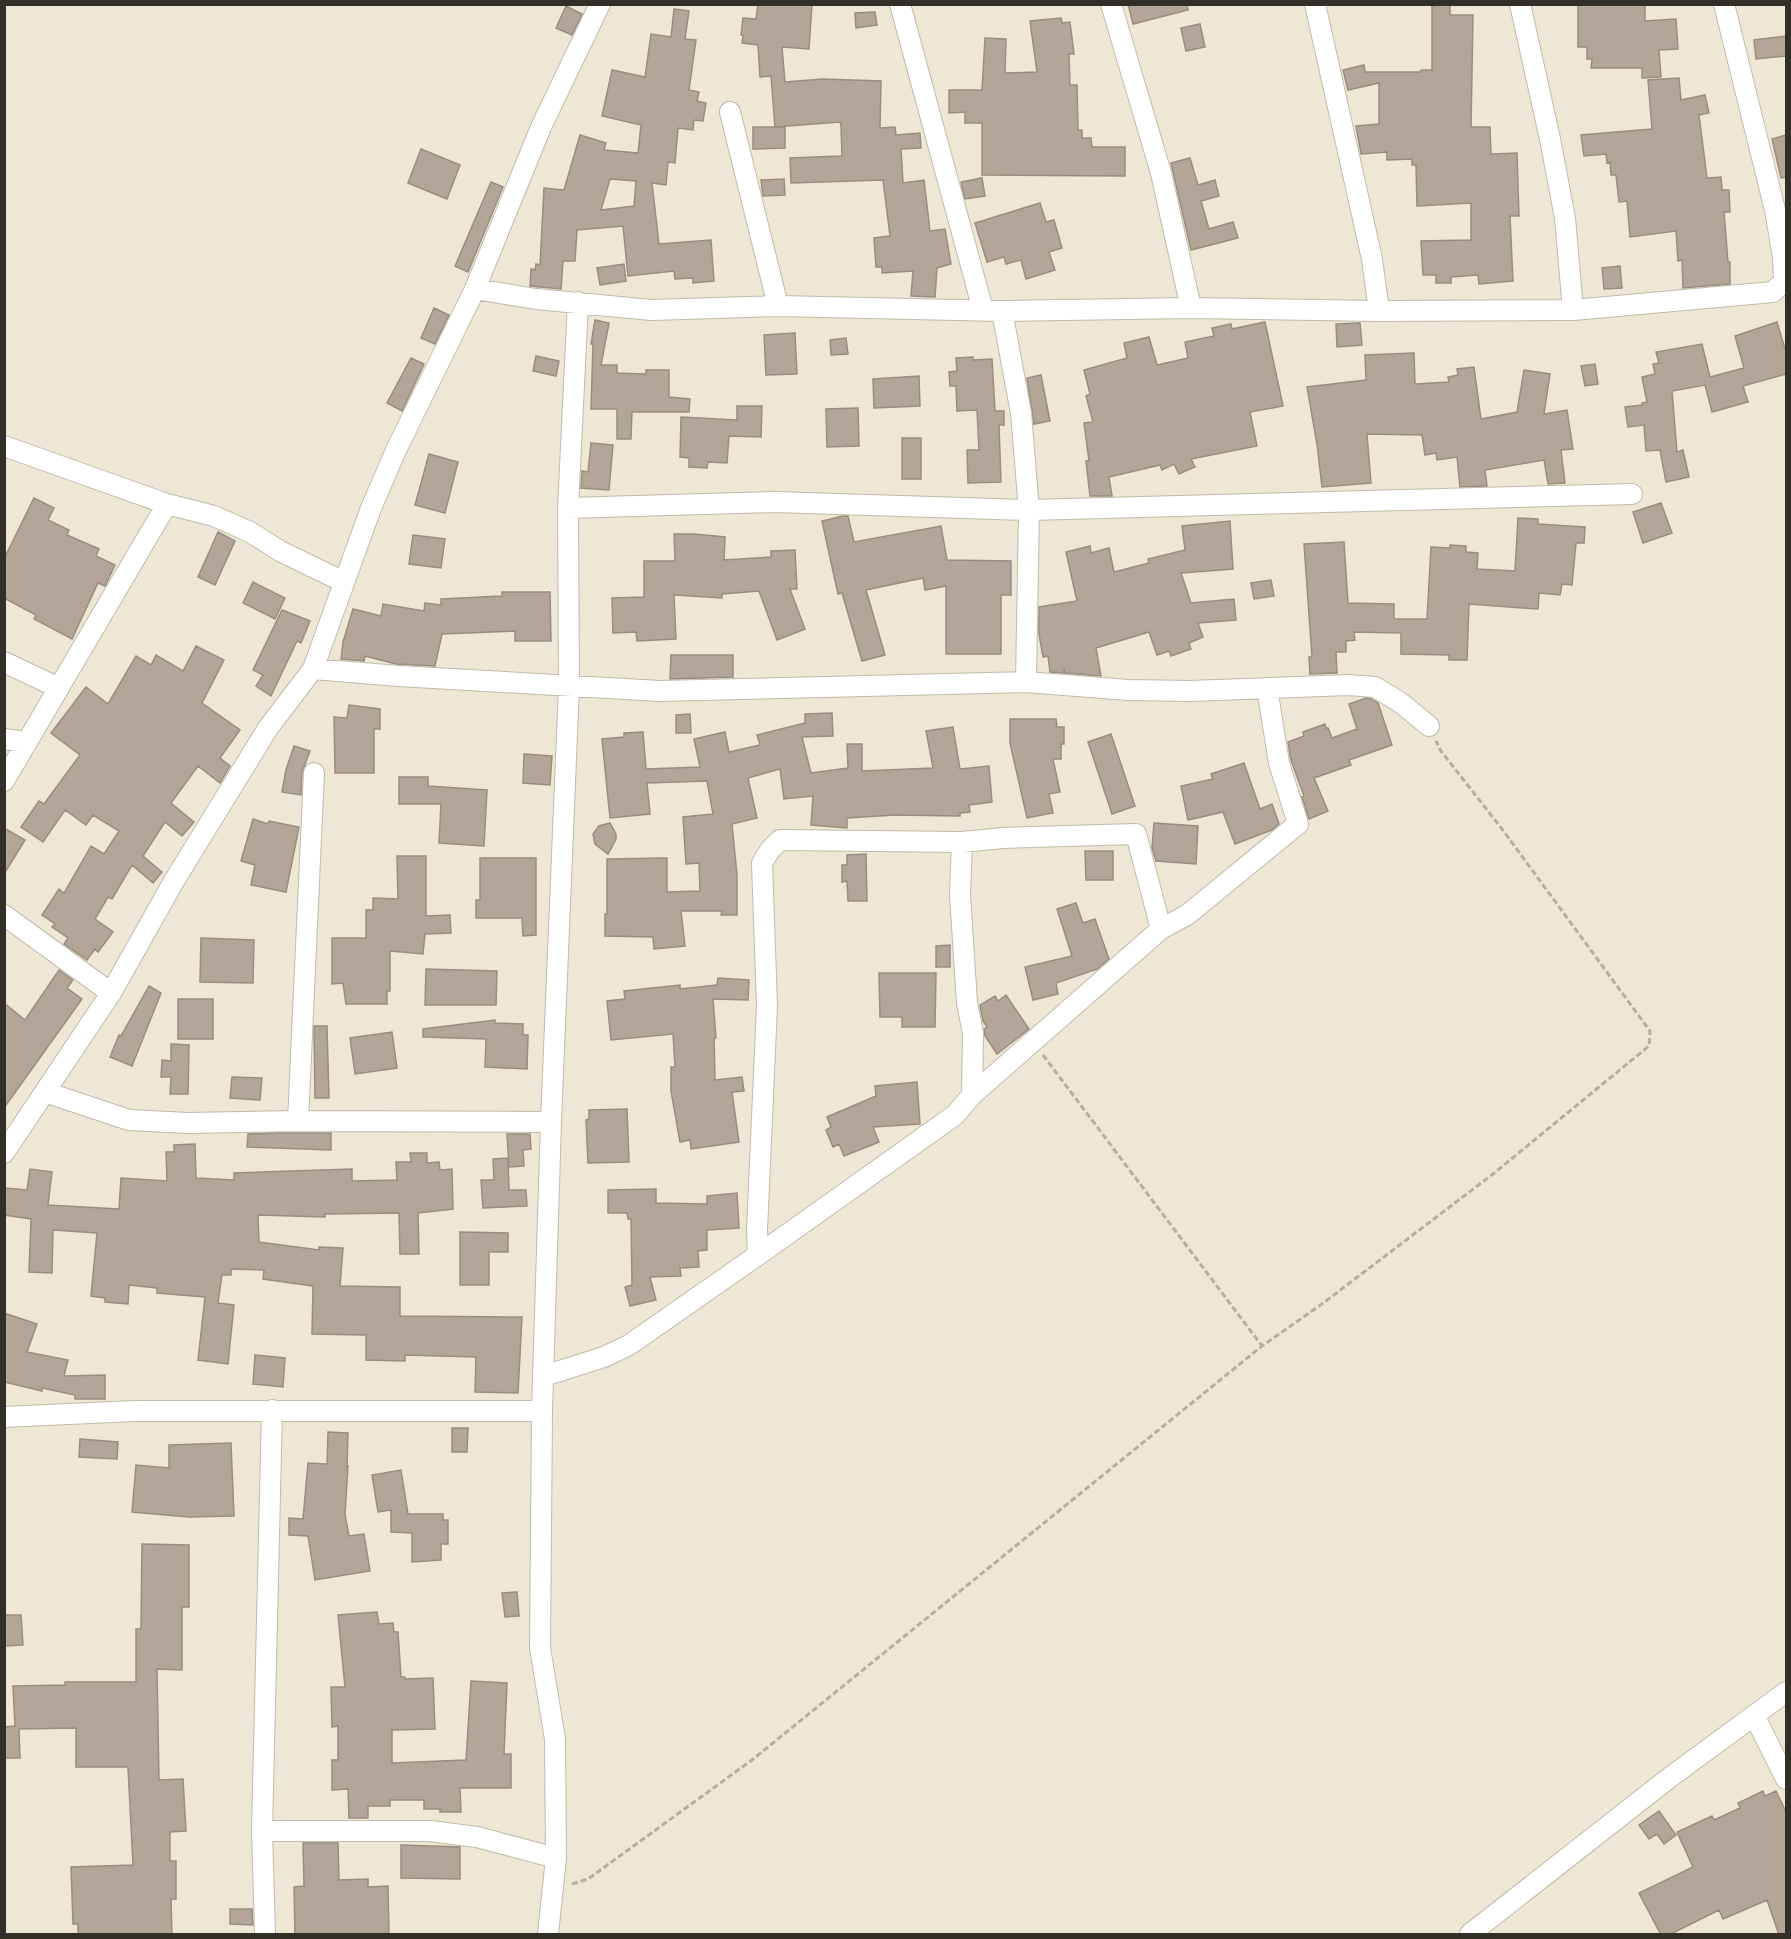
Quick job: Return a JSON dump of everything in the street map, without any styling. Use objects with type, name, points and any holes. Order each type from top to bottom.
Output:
[{"type":"street","points":[[4,1153],[111,993],[174,880],[268,728],[313,669],[371,508],[397,448],[475,289],[541,127],[600,4]]},
{"type":"street","points":[[900,4],[993,311],[1021,413],[1029,510],[1026,682]]},
{"type":"street","points":[[1111,4],[1161,173],[1191,308]]},
{"type":"street","points":[[1315,4],[1372,259],[1380,311]]},
{"type":"street","points":[[1520,4],[1565,218],[1572,310]]},
{"type":"street","points":[[475,289],[536,299],[651,310],[778,306],[993,311],[1191,308],[1380,311],[1572,310],[1773,292],[1784,281],[1783,257],[1775,210],[1724,4]]},
{"type":"street","points":[[730,112],[778,306]]},
{"type":"street","points":[[548,1935],[556,1858],[555,1739],[540,1648],[542,1411],[569,686],[568,508],[578,302]]},
{"type":"street","points":[[4,446],[167,504],[214,516],[250,532],[280,551],[344,582]]},
{"type":"street","points":[[568,508],[775,502],[1029,510],[1632,494]]},
{"type":"street","points":[[4,781],[167,504]]},
{"type":"street","points":[[4,662],[59,688]]},
{"type":"street","points":[[313,669],[660,690],[1026,682],[1128,690],[1180,691],[1348,685],[1375,687],[1401,703],[1429,726]]},
{"type":"street","points":[[544,1376],[629,1345],[955,1115],[972,1095],[1161,929],[1187,915],[1298,824],[1279,763],[1267,688]]},
{"type":"street","points":[[4,740],[27,742]]},
{"type":"street","points":[[298,1121],[314,772]]},
{"type":"street","points":[[758,1255],[757,1230],[767,1006],[762,862],[780,840],[962,842],[1003,838],[1136,834],[1161,929]]},
{"type":"street","points":[[962,842],[960,895],[967,1003],[973,1034],[972,1095]]},
{"type":"street","points":[[4,915],[111,993]]},
{"type":"street","points":[[45,1092],[129,1120],[188,1123],[551,1122]]},
{"type":"street","points":[[265,1935],[262,1831],[272,1410]]},
{"type":"street","points":[[4,1417],[134,1411],[542,1411]]},
{"type":"street","points":[[1470,1935],[1669,1778],[1786,1692]]},
{"type":"street","points":[[1754,1715],[1786,1779]]},
{"type":"street","points":[[262,1831],[430,1831],[477,1837],[556,1858]]},
{"type":"path","points":[[553,1890],[588,1879],[752,1760],[1262,1346],[1322,1304],[1493,1174],[1648,1046],[1650,1031],[1502,829],[1441,751],[1429,726]]},
{"type":"path","points":[[1033,1041],[1262,1346]]},
{"type":"building","points":[[758,4],[812,4],[809,49],[782,47],[785,82],[823,79],[881,81],[880,128],[895,127],[896,135],[920,133],[921,148],[901,149],[903,183],[924,180],[930,231],[945,229],[951,264],[937,268],[935,297],[911,296],[913,271],[882,273],[882,267],[876,267],[874,238],[890,236],[883,180],[791,183],[790,158],[842,156],[841,125],[840,122],[775,127],[771,76],[760,77],[758,45],[742,43],[743,18],[756,19]]},
{"type":"building","points":[[1128,4],[1187,4],[1188,10],[1133,24]]},
{"type":"building","points":[[1432,4],[1450,4],[1450,15],[1473,15],[1471,127],[1490,127],[1491,154],[1517,153],[1519,216],[1510,216],[1513,281],[1479,284],[1478,275],[1451,277],[1451,283],[1436,283],[1436,275],[1423,275],[1421,241],[1471,240],[1471,203],[1417,206],[1416,165],[1412,165],[1412,159],[1387,160],[1387,152],[1361,154],[1356,126],[1379,124],[1379,83],[1348,90],[1343,70],[1364,65],[1365,72],[1432,70]]},
{"type":"building","points":[[1578,4],[1645,4],[1645,21],[1676,19],[1678,49],[1659,50],[1661,77],[1642,78],[1642,68],[1591,68],[1592,59],[1587,59],[1587,47],[1578,47]]},
{"type":"building","points":[[566,6],[582,14],[572,35],[556,28]]},
{"type":"building","points":[[674,9],[689,11],[685,39],[696,40],[689,90],[699,92],[697,101],[706,103],[703,121],[694,120],[693,130],[678,128],[675,163],[668,162],[666,185],[652,183],[659,244],[711,240],[714,281],[693,283],[693,278],[675,279],[674,271],[628,276],[623,226],[577,230],[575,261],[563,261],[561,289],[530,286],[531,269],[535,270],[536,264],[540,265],[544,188],[564,190],[580,135],[606,143],[604,150],[638,153],[641,125],[602,116],[612,70],[645,77],[651,34],[671,37]],"holes":[[[610,179],[636,181],[634,206],[601,210]]]},
{"type":"building","points":[[875,12],[877,25],[856,28],[855,13]]},
{"type":"building","points":[[1061,18],[1062,23],[1070,22],[1074,54],[1069,54],[1070,85],[1077,85],[1078,130],[1082,130],[1082,138],[1091,138],[1092,147],[1125,147],[1125,176],[982,175],[982,123],[965,123],[965,112],[949,113],[949,90],[982,90],[985,38],[1006,39],[1005,73],[1037,72],[1030,21]]},
{"type":"building","points":[[1200,24],[1205,47],[1186,51],[1181,28]]},
{"type":"building","points":[[1786,36],[1786,56],[1756,59],[1754,40]]},
{"type":"building","points":[[1679,78],[1681,100],[1705,95],[1709,113],[1699,115],[1707,178],[1721,177],[1722,190],[1729,190],[1730,212],[1724,212],[1728,262],[1730,262],[1730,284],[1683,288],[1682,260],[1678,261],[1676,231],[1630,237],[1627,201],[1619,202],[1616,175],[1611,175],[1610,162],[1607,163],[1606,154],[1584,156],[1581,135],[1652,129],[1648,80]]},
{"type":"building","points":[[753,127],[785,127],[785,148],[753,149]]},
{"type":"building","points":[[1786,135],[1786,177],[1781,178],[1772,139]]},
{"type":"building","points":[[421,149],[460,165],[447,199],[408,183]]},
{"type":"building","points":[[1190,158],[1198,185],[1215,180],[1219,196],[1201,201],[1209,229],[1233,222],[1238,238],[1191,250],[1171,163]]},
{"type":"building","points":[[982,178],[985,196],[965,199],[961,182]]},
{"type":"building","points":[[784,179],[785,195],[763,196],[761,180]]},
{"type":"building","points":[[491,182],[503,187],[468,272],[455,266]]},
{"type":"building","points":[[1040,203],[1046,222],[1054,220],[1062,248],[1049,252],[1055,270],[1026,279],[1021,260],[1006,264],[1004,257],[987,262],[975,223]]},
{"type":"building","points":[[624,264],[626,281],[600,285],[597,268]]},
{"type":"building","points":[[1620,266],[1622,288],[1604,289],[1602,268]]},
{"type":"building","points":[[434,308],[449,315],[435,344],[421,338]]},
{"type":"building","points":[[595,320],[609,323],[601,365],[617,365],[617,373],[646,374],[646,370],[669,370],[669,397],[690,399],[689,412],[632,412],[631,439],[617,439],[617,409],[591,409],[593,344],[591,344]]},
{"type":"building","points":[[1265,322],[1283,406],[1250,412],[1257,446],[1191,459],[1195,467],[1179,474],[1174,464],[1162,470],[1160,465],[1109,477],[1112,496],[1090,496],[1086,461],[1089,461],[1084,423],[1093,422],[1086,396],[1090,394],[1084,370],[1127,358],[1124,343],[1149,337],[1157,365],[1188,358],[1185,342],[1214,336],[1212,328],[1231,324],[1232,329]]},
{"type":"building","points":[[1777,322],[1786,352],[1786,374],[1743,386],[1748,402],[1712,412],[1705,385],[1672,391],[1677,452],[1683,450],[1689,477],[1666,482],[1660,450],[1646,451],[1644,425],[1628,427],[1625,407],[1642,405],[1647,402],[1642,377],[1655,374],[1653,364],[1659,363],[1656,352],[1702,344],[1710,377],[1744,368],[1735,336]]},
{"type":"building","points":[[1360,323],[1362,345],[1337,347],[1336,324]]},
{"type":"building","points":[[795,333],[797,374],[766,375],[764,335]]},
{"type":"building","points":[[846,338],[848,354],[831,355],[830,340]]},
{"type":"building","points":[[1414,353],[1415,384],[1449,382],[1448,377],[1458,375],[1457,369],[1474,367],[1481,419],[1517,412],[1524,370],[1550,374],[1544,414],[1567,410],[1573,449],[1561,450],[1565,483],[1548,484],[1544,460],[1485,470],[1487,486],[1460,487],[1457,457],[1437,460],[1436,453],[1425,455],[1422,435],[1367,434],[1371,483],[1322,487],[1307,387],[1366,380],[1365,355]]},
{"type":"building","points":[[536,356],[559,361],[556,376],[533,371]]},
{"type":"building","points":[[973,357],[973,360],[992,359],[995,411],[1004,411],[1004,425],[999,425],[1001,482],[968,483],[967,450],[979,450],[977,410],[957,411],[956,386],[950,386],[949,372],[957,371],[956,358]]},
{"type":"building","points":[[411,358],[424,364],[402,411],[387,403]]},
{"type":"building","points":[[1595,364],[1598,384],[1585,386],[1581,366]]},
{"type":"building","points":[[1041,375],[1050,421],[1034,424],[1027,378]]},
{"type":"building","points":[[919,376],[920,406],[874,408],[873,379]]},
{"type":"building","points":[[737,406],[762,406],[761,437],[729,436],[727,463],[708,462],[707,468],[689,467],[689,458],[680,457],[681,417],[737,420]]},
{"type":"building","points":[[858,408],[859,446],[827,447],[826,409]]},
{"type":"building","points":[[902,438],[921,438],[921,479],[902,479]]},
{"type":"building","points":[[591,443],[613,445],[609,490],[581,488],[582,471],[588,472]]},
{"type":"building","points":[[429,454],[458,462],[445,513],[415,505]]},
{"type":"building","points":[[34,498],[54,508],[48,520],[69,530],[67,535],[99,549],[96,556],[115,565],[105,586],[98,583],[72,639],[34,619],[36,615],[4,598],[4,559]]},
{"type":"building","points":[[1661,503],[1672,533],[1643,543],[1633,512]]},
{"type":"building","points":[[848,516],[854,542],[941,526],[947,560],[1011,561],[1011,595],[1001,595],[1001,654],[946,654],[946,586],[925,590],[923,578],[866,590],[885,655],[862,661],[842,593],[838,594],[822,521]]},
{"type":"building","points":[[1518,518],[1538,519],[1538,524],[1585,527],[1584,543],[1576,543],[1572,585],[1562,584],[1560,595],[1539,593],[1538,609],[1469,604],[1467,660],[1449,660],[1449,655],[1401,654],[1401,633],[1354,632],[1355,640],[1346,641],[1346,652],[1336,652],[1337,673],[1310,674],[1309,657],[1312,657],[1304,544],[1344,542],[1348,603],[1394,604],[1394,619],[1427,619],[1431,547],[1466,546],[1466,552],[1478,553],[1477,569],[1515,571]]},
{"type":"building","points":[[1230,521],[1233,569],[1181,573],[1191,603],[1234,599],[1236,620],[1198,623],[1203,637],[1189,643],[1191,649],[1171,656],[1169,651],[1157,655],[1149,632],[1096,648],[1101,676],[1065,673],[1064,669],[1064,673],[1050,672],[1048,656],[1043,657],[1039,634],[1039,607],[1077,601],[1066,552],[1090,546],[1091,553],[1109,548],[1114,572],[1149,563],[1148,559],[1185,550],[1182,526]]},
{"type":"building","points":[[218,532],[235,541],[215,585],[198,577]]},
{"type":"building","points":[[674,534],[725,537],[724,560],[771,557],[771,551],[795,550],[797,589],[790,589],[805,629],[777,640],[759,591],[722,594],[722,598],[674,595],[676,639],[637,641],[636,632],[613,633],[612,598],[644,597],[644,561],[675,561]]},
{"type":"building","points":[[413,535],[445,539],[441,568],[409,564]]},
{"type":"building","points":[[1271,580],[1274,596],[1254,599],[1251,583]]},
{"type":"building","points":[[253,582],[285,598],[275,619],[243,603]]},
{"type":"building","points":[[502,592],[550,592],[551,641],[515,641],[515,631],[442,634],[435,666],[396,664],[365,656],[364,661],[341,659],[343,642],[353,609],[381,616],[383,604],[424,611],[425,603],[441,605],[441,599],[502,596]]},
{"type":"building","points":[[282,610],[310,621],[301,643],[297,641],[271,696],[256,686],[263,675],[253,670]]},
{"type":"building","points":[[196,646],[224,660],[202,703],[240,730],[220,758],[230,766],[220,783],[198,766],[171,803],[194,822],[182,836],[165,822],[143,856],[162,872],[153,883],[132,865],[112,899],[108,897],[95,919],[113,932],[98,952],[95,949],[87,960],[64,944],[68,938],[52,927],[55,924],[42,915],[59,889],[64,893],[91,846],[104,854],[119,831],[93,815],[86,825],[65,810],[43,842],[21,827],[39,801],[44,804],[80,755],[51,733],[86,687],[108,704],[136,656],[151,665],[156,655],[183,671]]},
{"type":"building","points":[[671,655],[733,655],[733,677],[670,679]]},
{"type":"building","points":[[1366,698],[1378,703],[1392,745],[1349,760],[1351,765],[1314,778],[1328,811],[1309,819],[1302,797],[1304,796],[1291,760],[1288,742],[1304,736],[1303,732],[1325,724],[1332,738],[1357,729],[1349,704]]},
{"type":"building","points":[[349,705],[380,709],[380,729],[374,729],[374,773],[335,773],[334,717],[347,718]]},
{"type":"building","points":[[832,713],[833,736],[802,737],[811,773],[848,768],[847,744],[862,744],[862,771],[933,768],[926,731],[953,727],[960,769],[989,766],[992,802],[969,805],[970,812],[960,813],[960,816],[895,815],[847,818],[847,828],[811,825],[813,796],[784,799],[780,769],[748,778],[757,818],[732,824],[737,875],[737,915],[721,915],[722,911],[681,911],[685,946],[654,949],[653,937],[605,936],[607,859],[667,858],[667,892],[700,891],[699,863],[686,864],[683,817],[713,814],[707,781],[647,783],[650,814],[610,818],[602,739],[624,737],[624,733],[643,732],[646,769],[700,767],[694,739],[725,732],[729,752],[760,745],[757,735],[805,723],[805,714]]},
{"type":"building","points":[[690,714],[691,733],[676,733],[676,715]]},
{"type":"building","points":[[1010,719],[1056,719],[1057,727],[1064,727],[1061,759],[1053,759],[1060,792],[1049,794],[1053,813],[1027,818],[1010,743]]},
{"type":"building","points":[[1111,734],[1135,806],[1112,814],[1088,742]]},
{"type":"building","points":[[294,746],[310,751],[302,772],[301,795],[282,792]]},
{"type":"building","points":[[524,754],[552,756],[550,785],[523,783]]},
{"type":"building","points":[[1244,763],[1260,809],[1272,804],[1279,824],[1272,830],[1235,844],[1223,812],[1188,820],[1181,786],[1213,779],[1211,774]]},
{"type":"building","points":[[399,777],[428,777],[428,786],[487,790],[484,846],[439,843],[441,804],[399,804]]},
{"type":"building","points":[[253,819],[268,824],[269,821],[299,827],[286,892],[251,885],[255,865],[241,861]]},
{"type":"building","points":[[610,823],[616,839],[608,854],[595,844],[593,834],[599,826]]},
{"type":"building","points":[[1154,823],[1198,826],[1196,864],[1156,861],[1152,848]]},
{"type":"building","points":[[4,828],[25,840],[4,874]]},
{"type":"building","points":[[1085,851],[1113,851],[1113,880],[1086,880]]},
{"type":"building","points":[[866,854],[867,901],[848,901],[847,881],[842,882],[842,865],[847,865],[847,855]]},
{"type":"building","points":[[397,856],[426,856],[426,916],[450,915],[451,933],[425,934],[423,954],[390,951],[390,991],[387,991],[387,1004],[346,1004],[343,983],[332,984],[332,938],[366,938],[366,910],[373,910],[373,898],[398,899]]},
{"type":"building","points":[[480,858],[536,858],[536,935],[523,936],[522,918],[476,918],[476,900],[480,900]]},
{"type":"building","points":[[1076,903],[1083,923],[1095,919],[1109,959],[1097,969],[1056,983],[1058,994],[1033,1000],[1025,967],[1072,956],[1057,909]]},
{"type":"building","points":[[201,938],[254,940],[253,983],[200,982]]},
{"type":"building","points":[[950,945],[950,967],[936,967],[936,946]]},
{"type":"building","points":[[426,969],[497,971],[496,1005],[425,1005]]},
{"type":"building","points":[[59,970],[73,980],[67,988],[82,999],[4,1108],[4,1003],[25,1020]]},
{"type":"building","points":[[879,973],[936,973],[935,1027],[902,1027],[902,1017],[880,1017]]},
{"type":"building","points":[[718,978],[749,980],[748,1000],[713,999],[716,1038],[714,1038],[715,1080],[742,1077],[744,1091],[732,1092],[739,1142],[691,1149],[690,1140],[680,1142],[671,1091],[671,1067],[675,1067],[673,1034],[611,1040],[607,1001],[625,999],[624,991],[680,985],[680,989],[717,985]]},
{"type":"building","points":[[149,986],[161,993],[132,1066],[110,1057],[119,1035],[121,1036]]},
{"type":"building","points":[[1006,995],[1029,1029],[997,1054],[985,1036],[984,1029],[987,1027],[983,1021],[980,1005],[995,996],[998,1001]]},
{"type":"building","points":[[178,999],[213,999],[213,1039],[178,1039]]},
{"type":"building","points":[[495,1020],[495,1023],[523,1024],[523,1035],[528,1035],[527,1069],[485,1067],[486,1039],[423,1037],[423,1029]]},
{"type":"building","points":[[314,1026],[327,1026],[329,1098],[315,1098]]},
{"type":"building","points":[[392,1032],[397,1068],[355,1074],[350,1038]]},
{"type":"building","points":[[171,1044],[189,1045],[188,1094],[170,1094],[171,1077],[161,1077],[162,1060],[171,1061]]},
{"type":"building","points":[[232,1077],[262,1078],[260,1100],[230,1098]]},
{"type":"building","points":[[917,1082],[920,1124],[873,1127],[879,1142],[844,1156],[839,1144],[833,1147],[826,1130],[831,1127],[827,1117],[876,1096],[875,1086]]},
{"type":"building","points":[[627,1109],[629,1162],[588,1163],[586,1120],[589,1119],[589,1110]]},
{"type":"building","points":[[331,1133],[331,1150],[247,1147],[248,1134]]},
{"type":"building","points":[[507,1134],[530,1134],[531,1149],[523,1150],[524,1166],[509,1167]]},
{"type":"building","points":[[195,1144],[196,1178],[234,1180],[234,1173],[352,1169],[352,1181],[397,1180],[396,1162],[411,1162],[410,1153],[427,1153],[427,1163],[439,1162],[440,1170],[452,1169],[453,1209],[418,1213],[419,1254],[400,1254],[399,1213],[325,1214],[325,1217],[258,1215],[259,1242],[319,1250],[319,1247],[343,1248],[340,1286],[400,1287],[400,1316],[522,1317],[518,1393],[475,1392],[476,1357],[405,1355],[405,1361],[366,1360],[366,1335],[312,1334],[313,1286],[263,1279],[264,1270],[231,1269],[231,1275],[222,1275],[218,1303],[234,1305],[228,1364],[198,1360],[205,1297],[157,1293],[157,1288],[129,1285],[128,1304],[105,1302],[105,1298],[91,1296],[97,1233],[53,1230],[52,1273],[29,1272],[31,1219],[4,1215],[4,1199],[6,1188],[27,1190],[30,1169],[52,1172],[48,1205],[119,1209],[121,1178],[167,1181],[166,1152],[174,1152],[174,1145]]},
{"type":"building","points":[[508,1158],[509,1190],[526,1190],[527,1206],[483,1208],[481,1180],[494,1180],[493,1159]]},
{"type":"building","points":[[656,1189],[656,1203],[707,1204],[707,1196],[737,1193],[739,1228],[707,1230],[707,1250],[698,1251],[699,1267],[680,1268],[681,1276],[650,1277],[656,1300],[630,1306],[625,1287],[632,1285],[631,1219],[628,1219],[627,1213],[608,1213],[608,1190]]},
{"type":"building","points":[[460,1232],[508,1233],[508,1252],[489,1252],[489,1285],[460,1285]]},
{"type":"building","points":[[4,1313],[37,1324],[27,1352],[68,1360],[64,1376],[105,1375],[105,1399],[75,1399],[75,1395],[42,1388],[42,1391],[4,1382]]},
{"type":"building","points":[[255,1355],[285,1358],[283,1387],[253,1384]]},
{"type":"building","points":[[452,1428],[468,1428],[467,1452],[452,1452]]},
{"type":"building","points":[[328,1432],[348,1433],[345,1514],[349,1536],[364,1534],[370,1571],[315,1580],[308,1536],[289,1535],[289,1518],[303,1519],[308,1463],[327,1464]]},
{"type":"building","points":[[80,1439],[118,1442],[117,1459],[79,1457]]},
{"type":"building","points":[[231,1443],[234,1516],[189,1517],[132,1512],[136,1465],[169,1468],[169,1445]]},
{"type":"building","points":[[401,1470],[408,1514],[443,1514],[443,1520],[448,1520],[448,1544],[441,1544],[441,1560],[412,1562],[412,1533],[391,1532],[391,1510],[378,1512],[372,1475]]},
{"type":"building","points":[[142,1544],[189,1545],[189,1607],[182,1607],[182,1670],[157,1669],[159,1780],[183,1779],[186,1831],[170,1832],[170,1861],[176,1861],[176,1899],[171,1899],[172,1935],[78,1935],[78,1924],[73,1924],[71,1867],[133,1865],[128,1767],[76,1767],[76,1728],[19,1729],[20,1758],[4,1758],[4,1727],[15,1726],[13,1686],[65,1685],[65,1682],[136,1682],[136,1629],[141,1629]]},
{"type":"building","points":[[517,1592],[519,1616],[505,1617],[502,1593]]},
{"type":"building","points":[[377,1612],[379,1624],[393,1623],[394,1632],[398,1632],[401,1677],[405,1679],[433,1678],[435,1729],[392,1730],[392,1763],[466,1760],[471,1681],[507,1683],[504,1754],[511,1754],[511,1788],[460,1788],[461,1812],[424,1809],[424,1800],[390,1800],[390,1806],[368,1806],[368,1818],[349,1818],[348,1789],[332,1790],[332,1760],[338,1760],[338,1726],[332,1727],[331,1687],[345,1687],[338,1615]]},
{"type":"building","points":[[4,1615],[21,1615],[23,1645],[5,1646]]},
{"type":"building","points":[[1763,1791],[1765,1796],[1776,1791],[1786,1812],[1786,1935],[1779,1935],[1767,1900],[1723,1919],[1719,1910],[1669,1935],[1661,1935],[1639,1893],[1693,1867],[1677,1832],[1712,1816],[1714,1820],[1740,1808],[1738,1803]]},
{"type":"building","points":[[1659,1811],[1676,1835],[1664,1844],[1657,1834],[1649,1839],[1639,1825]]},
{"type":"building","points":[[303,1843],[338,1843],[339,1880],[368,1879],[368,1887],[388,1886],[389,1935],[295,1935],[294,1887],[304,1886]]},
{"type":"building","points":[[401,1845],[460,1847],[460,1879],[401,1878]]},
{"type":"building","points":[[230,1909],[252,1909],[253,1925],[230,1924]]}]
